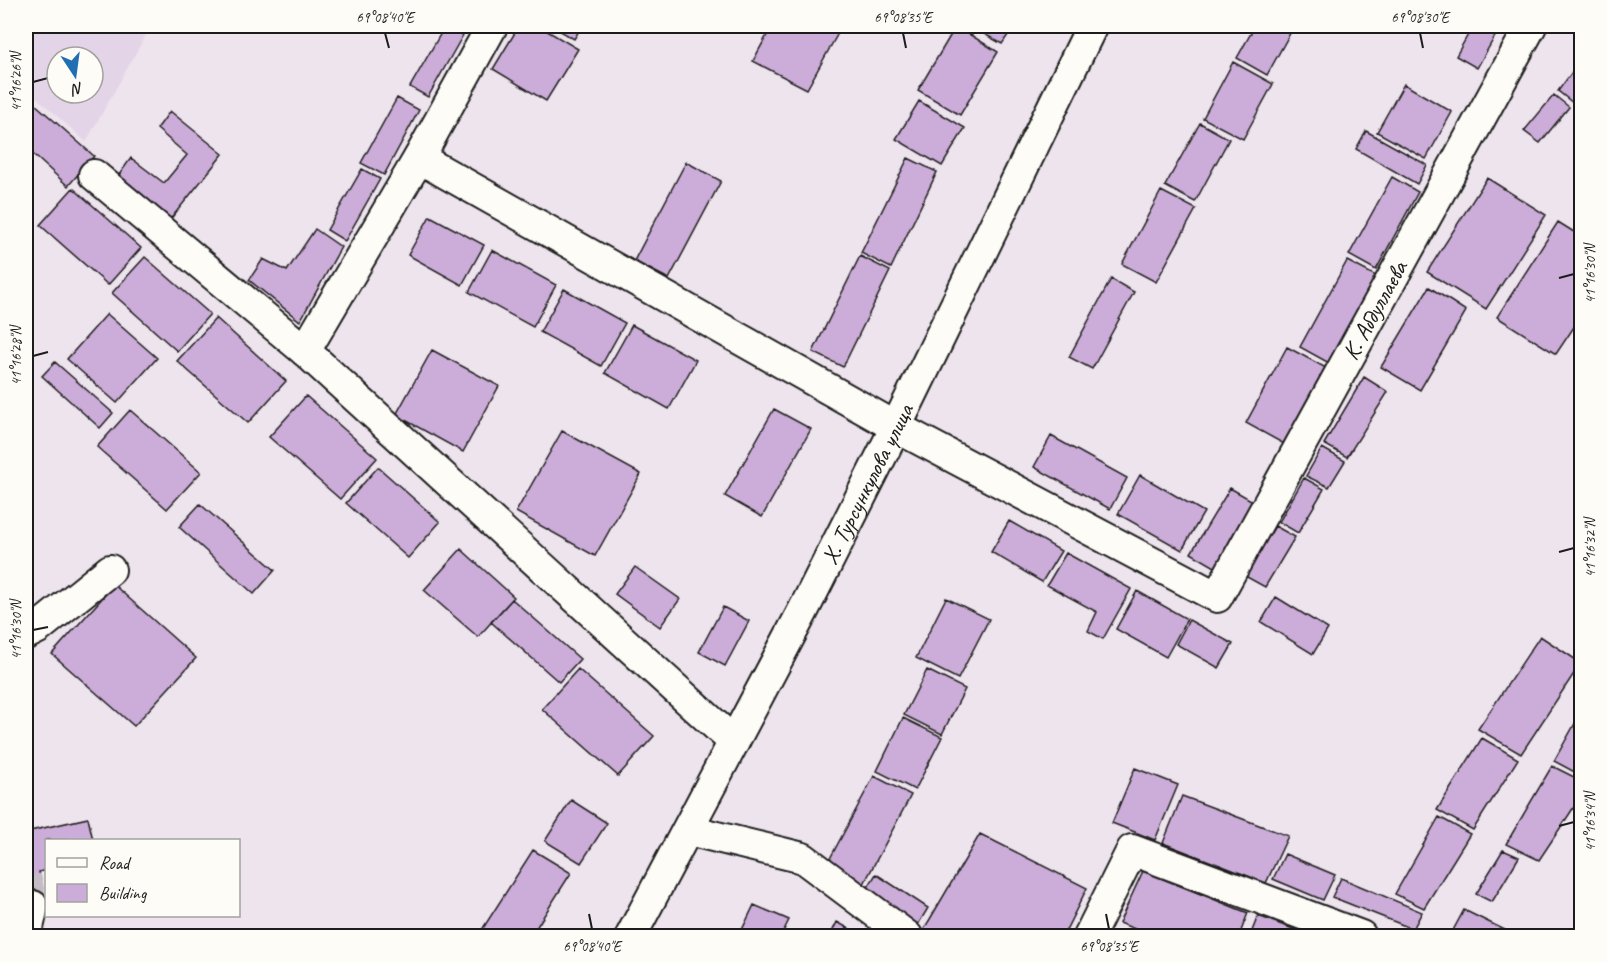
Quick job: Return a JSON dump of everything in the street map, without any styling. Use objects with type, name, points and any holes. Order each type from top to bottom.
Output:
[{"type":"street","points":[[305,351],[419,158],[492,26]]},
{"type":"street","name":"Х. Турсункулова улица","points":[[631,936],[896,427],[1092,26]]},
{"type":"street","name":"К. Абдуллаева","points":[[896,427],[1217,597],[1531,26]]},
{"type":"street","points":[[419,158],[896,427]]},
{"type":"street","points":[[93,175],[305,351],[734,742]]},
{"type":"street","points":[[26,634],[38,628],[110,570]]},
{"type":"street","points":[[688,830],[803,858],[907,936]]},
{"type":"street","points":[[1089,936],[1132,850],[1361,936]]},
{"type":"street","points":[[26,936],[33,906]]},
{"type":"shaded area","points":[[26,26],[151,26],[86,142],[26,88]]},
{"type":"building","points":[[445,26],[467,28],[428,97],[410,87]]},
{"type":"building","points":[[519,26],[539,26],[578,49],[546,101],[493,69]]},
{"type":"building","points":[[552,26],[582,26],[574,39]]},
{"type":"building","points":[[772,26],[842,26],[807,89],[753,61]]},
{"type":"building","points":[[956,26],[998,52],[960,115],[918,90]]},
{"type":"building","points":[[970,26],[1014,26],[1002,44]]},
{"type":"building","points":[[1255,26],[1294,26],[1267,75],[1237,58]]},
{"type":"building","points":[[1473,26],[1488,26],[1498,31],[1477,68],[1456,56]]},
{"type":"building","points":[[1581,60],[1582,92],[1573,103],[1558,91]]},
{"type":"building","points":[[1233,62],[1273,84],[1243,139],[1203,118]]},
{"type":"building","points":[[1404,84],[1452,112],[1426,159],[1377,132]]},
{"type":"building","points":[[1554,95],[1569,107],[1540,143],[1524,131]]},
{"type":"building","points":[[26,96],[94,156],[68,186],[26,148]]},
{"type":"building","points":[[397,98],[419,110],[384,175],[361,163]]},
{"type":"building","points":[[919,101],[965,128],[942,166],[896,139]]},
{"type":"building","points":[[170,111],[223,154],[169,221],[116,179],[131,158],[164,183],[187,155],[157,129]]},
{"type":"building","points":[[1200,123],[1229,139],[1195,202],[1165,186]]},
{"type":"building","points":[[1366,131],[1427,165],[1417,184],[1356,149]]},
{"type":"building","points":[[908,158],[937,172],[891,268],[861,253]]},
{"type":"building","points":[[686,162],[721,181],[669,279],[634,261]]},
{"type":"building","points":[[362,169],[380,179],[345,241],[327,230]]},
{"type":"building","points":[[1392,177],[1418,192],[1376,270],[1349,255]]},
{"type":"building","points":[[1487,178],[1546,215],[1486,309],[1427,272]]},
{"type":"building","points":[[73,188],[141,248],[108,285],[40,225]]},
{"type":"building","points":[[1161,191],[1196,209],[1156,282],[1122,264]]},
{"type":"building","points":[[430,216],[484,245],[462,285],[408,255]]},
{"type":"building","points":[[1558,222],[1582,237],[1582,315],[1556,354],[1497,317]]},
{"type":"building","points":[[315,229],[341,247],[300,321],[249,280],[263,259],[287,271]]},
{"type":"building","points":[[492,250],[556,285],[533,327],[469,292]]},
{"type":"building","points":[[860,256],[890,271],[843,367],[813,352]]},
{"type":"building","points":[[145,257],[210,314],[177,351],[112,293]]},
{"type":"building","points":[[1347,261],[1376,276],[1329,363],[1300,347]]},
{"type":"building","points":[[1111,279],[1134,292],[1092,369],[1069,357]]},
{"type":"building","points":[[1429,287],[1466,311],[1420,390],[1381,367]]},
{"type":"building","points":[[564,289],[625,323],[601,366],[540,332]]},
{"type":"building","points":[[107,314],[157,358],[117,403],[67,359]]},
{"type":"building","points":[[216,318],[286,381],[248,423],[177,361]]},
{"type":"building","points":[[632,325],[696,360],[669,409],[605,373]]},
{"type":"building","points":[[1287,347],[1328,369],[1286,445],[1246,423]]},
{"type":"building","points":[[432,350],[499,386],[463,452],[396,415]]},
{"type":"building","points":[[55,362],[113,413],[100,428],[42,376]]},
{"type":"building","points":[[1364,377],[1388,392],[1347,457],[1324,444]]},
{"type":"building","points":[[306,396],[377,458],[340,499],[269,437]]},
{"type":"building","points":[[774,409],[811,429],[762,517],[725,496]]},
{"type":"building","points":[[130,410],[201,472],[167,509],[97,447]]},
{"type":"building","points":[[562,431],[641,474],[595,556],[516,512]]},
{"type":"building","points":[[1051,436],[1127,478],[1110,509],[1034,467]]},
{"type":"building","points":[[1322,448],[1345,461],[1329,487],[1306,476]]},
{"type":"building","points":[[378,467],[440,522],[408,558],[346,503]]},
{"type":"building","points":[[1140,475],[1204,512],[1182,550],[1118,514]]},
{"type":"building","points":[[1304,478],[1324,489],[1298,533],[1279,522]]},
{"type":"building","points":[[1230,488],[1258,504],[1220,570],[1191,553]]},
{"type":"building","points":[[200,504],[275,570],[254,594],[179,527]]},
{"type":"building","points":[[1009,521],[1061,551],[1042,582],[991,552]]},
{"type":"building","points":[[1275,526],[1295,537],[1265,587],[1245,576]]},
{"type":"building","points":[[461,549],[514,597],[478,637],[424,590]]},
{"type":"building","points":[[1066,553],[1131,589],[1103,639],[1088,631],[1097,612],[1047,585]]},
{"type":"building","points":[[635,567],[680,599],[660,627],[615,594]]},
{"type":"building","points":[[114,585],[196,658],[134,726],[52,654]]},
{"type":"building","points":[[1137,591],[1187,619],[1166,657],[1116,629]]},
{"type":"building","points":[[1276,597],[1328,629],[1313,654],[1261,622]]},
{"type":"building","points":[[946,598],[989,619],[958,679],[916,658]]},
{"type":"building","points":[[512,599],[580,659],[559,682],[491,622]]},
{"type":"building","points":[[723,607],[749,621],[725,666],[699,652]]},
{"type":"building","points":[[1189,620],[1233,644],[1219,668],[1176,644]]},
{"type":"building","points":[[1540,636],[1581,663],[1521,754],[1478,729]]},
{"type":"building","points":[[578,669],[654,736],[618,776],[542,709]]},
{"type":"building","points":[[927,670],[965,689],[942,734],[904,715]]},
{"type":"building","points":[[1582,711],[1582,776],[1554,761]]},
{"type":"building","points":[[903,718],[942,737],[915,790],[877,771]]},
{"type":"building","points":[[1482,738],[1518,759],[1473,830],[1437,810]]},
{"type":"building","points":[[1552,766],[1582,781],[1582,795],[1539,860],[1506,844]]},
{"type":"building","points":[[1135,768],[1178,785],[1155,840],[1112,823]]},
{"type":"building","points":[[874,776],[911,795],[859,893],[826,866]]},
{"type":"building","points":[[1182,796],[1288,836],[1266,883],[1163,843]]},
{"type":"building","points":[[571,800],[607,823],[581,863],[545,841]]},
{"type":"building","points":[[1439,817],[1470,834],[1424,908],[1395,894]]},
{"type":"building","points":[[26,818],[30,831],[88,818],[93,839],[45,839],[45,870],[39,872],[45,903],[26,908]]},
{"type":"building","points":[[980,834],[1087,888],[1063,936],[920,936]]},
{"type":"building","points":[[533,850],[571,873],[531,936],[478,936]]},
{"type":"building","points":[[1503,850],[1519,857],[1492,902],[1476,894]]},
{"type":"building","points":[[1285,854],[1335,875],[1323,900],[1273,879]]},
{"type":"building","points":[[1143,871],[1248,913],[1239,936],[1154,936],[1119,923]]},
{"type":"building","points":[[876,874],[928,908],[913,933],[862,897]]},
{"type":"building","points":[[1341,878],[1422,912],[1413,929],[1332,897]]},
{"type":"building","points":[[754,905],[789,920],[781,936],[739,936]]},
{"type":"building","points":[[1464,910],[1517,936],[1450,936]]},
{"type":"building","points":[[1258,916],[1312,936],[1250,936]]},
{"type":"building","points":[[837,922],[859,934],[858,936],[830,936]]},
{"type":"tunnel","points":[[26,877],[33,906]]}]
